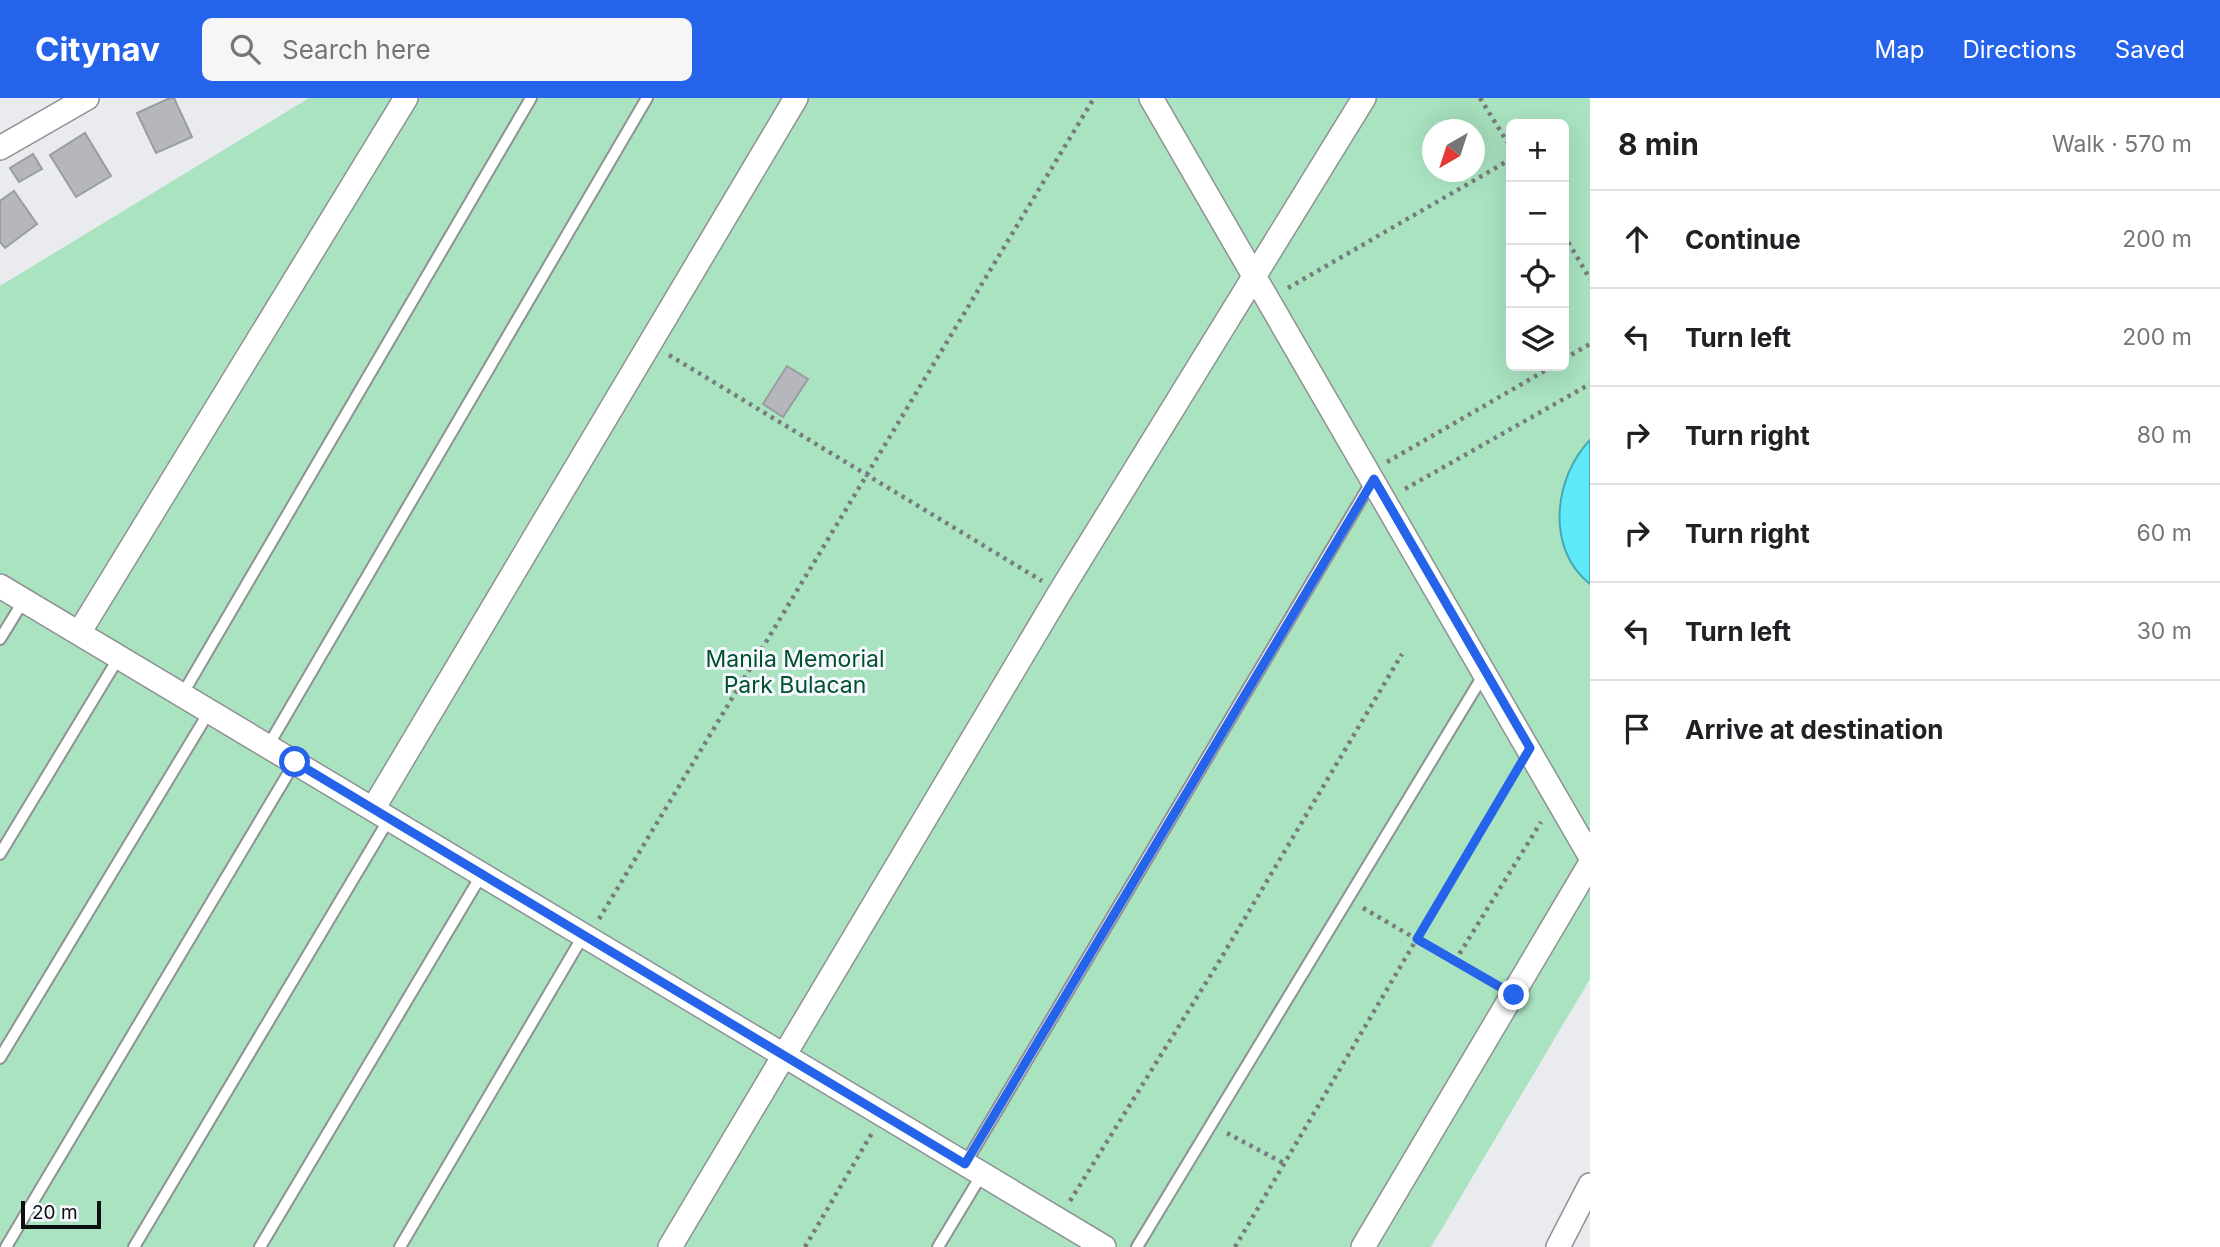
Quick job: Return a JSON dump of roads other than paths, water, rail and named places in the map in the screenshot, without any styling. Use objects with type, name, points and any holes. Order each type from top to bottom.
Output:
[{"type":"street","points":[[0,148],[87,98]]},
{"type":"street","points":[[79,633],[406,98]]},
{"type":"street","points":[[381,814],[796,98]]},
{"type":"street","points":[[1151,98],[1558,796],[1590,856]]},
{"type":"street","points":[[670,1247],[1060,592],[1364,98]]},
{"type":"street","points":[[0,586],[1104,1247]]},
{"type":"street","points":[[1363,1247],[1590,864]]},
{"type":"street","points":[[1558,1247],[1590,1185]]},
{"type":"lane","points":[[182,695],[531,98]]},
{"type":"lane","points":[[268,746],[647,98]]},
{"type":"lane","points":[[939,1247],[973,1169],[1372,475]]},
{"type":"lane","points":[[0,639],[24,600]]},
{"type":"lane","points":[[0,854],[119,657]]},
{"type":"lane","points":[[1137,1247],[1485,671]]},
{"type":"lane","points":[[0,1058],[209,712]]},
{"type":"lane","points":[[6,1247],[295,762]]},
{"type":"lane","points":[[134,1247],[381,814]]},
{"type":"lane","points":[[260,1247],[482,874]]},
{"type":"lane","points":[[400,1247],[585,937]]},
{"type":"water","points":[[1590,440],[1590,584],[1576,569],[1566,552],[1560,513],[1568,473]]},
{"type":"park label","name":"Manila Memorial Park Bulacan","points":[[795,672]]}]
